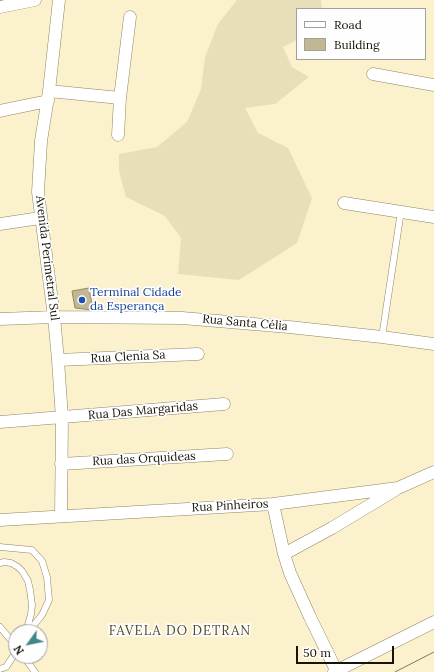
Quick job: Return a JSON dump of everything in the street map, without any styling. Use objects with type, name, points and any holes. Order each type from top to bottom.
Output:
[{"type":"street","points":[[0,7],[34,0]]},
{"type":"street","name":"Avenida Perimetral Sul","points":[[59,0],[48,96],[41,141],[38,192],[58,360],[62,418],[61,516]]},
{"type":"street","points":[[118,135],[120,98],[130,17]]},
{"type":"street","points":[[373,74],[434,85]]},
{"type":"street","points":[[0,111],[48,96],[120,98]]},
{"type":"street","points":[[344,202],[434,217]]},
{"type":"street","points":[[0,224],[40,218]]},
{"type":"street","name":"Rua Santa Célia","points":[[0,318],[182,318],[288,327],[434,344]]},
{"type":"street","name":"Rua Clenia Sa","points":[[58,360],[198,354]]},
{"type":"street","name":"Rua Das Margaridas","points":[[0,422],[224,404]]},
{"type":"street","name":"Rua das Orquideas","points":[[61,464],[227,454]]},
{"type":"street","name":"Rua Pinheiros","points":[[284,554],[332,528],[398,488],[434,472]]},
{"type":"street","name":"Rua Pinheiros","points":[[0,520],[273,504],[398,488]]},
{"type":"street","points":[[273,504],[284,554],[297,589],[335,671],[434,622]]},
{"type":"lane","points":[[382,337],[401,212]]},
{"type":"lane","points":[[0,547],[32,550],[42,562],[47,577],[48,600],[42,615],[34,624]]},
{"type":"lane","points":[[0,563],[11,563],[18,567],[28,581],[32,605],[29,624]]},
{"type":"lane","points":[[0,627],[8,636]]},
{"type":"sand","points":[[237,0],[321,0],[322,8],[296,8],[296,40],[283,47],[292,67],[309,77],[275,104],[245,108],[258,133],[288,148],[312,198],[297,243],[239,280],[178,274],[181,238],[165,216],[126,197],[119,171],[119,154],[157,147],[187,122],[201,89],[205,57],[218,24]]},
{"type":"building","name":"Terminal Cidade da Esperança","points":[[89,288],[93,310],[75,308],[72,291]]},
{"type":"tram line","points":[[395,672],[434,652]]},
{"type":"place","name":"Terminal Cidade da Esperança","points":[[82,300]]},
{"type":"district","name":"FAVELA DO DETRAN","points":[[180,631]]}]
